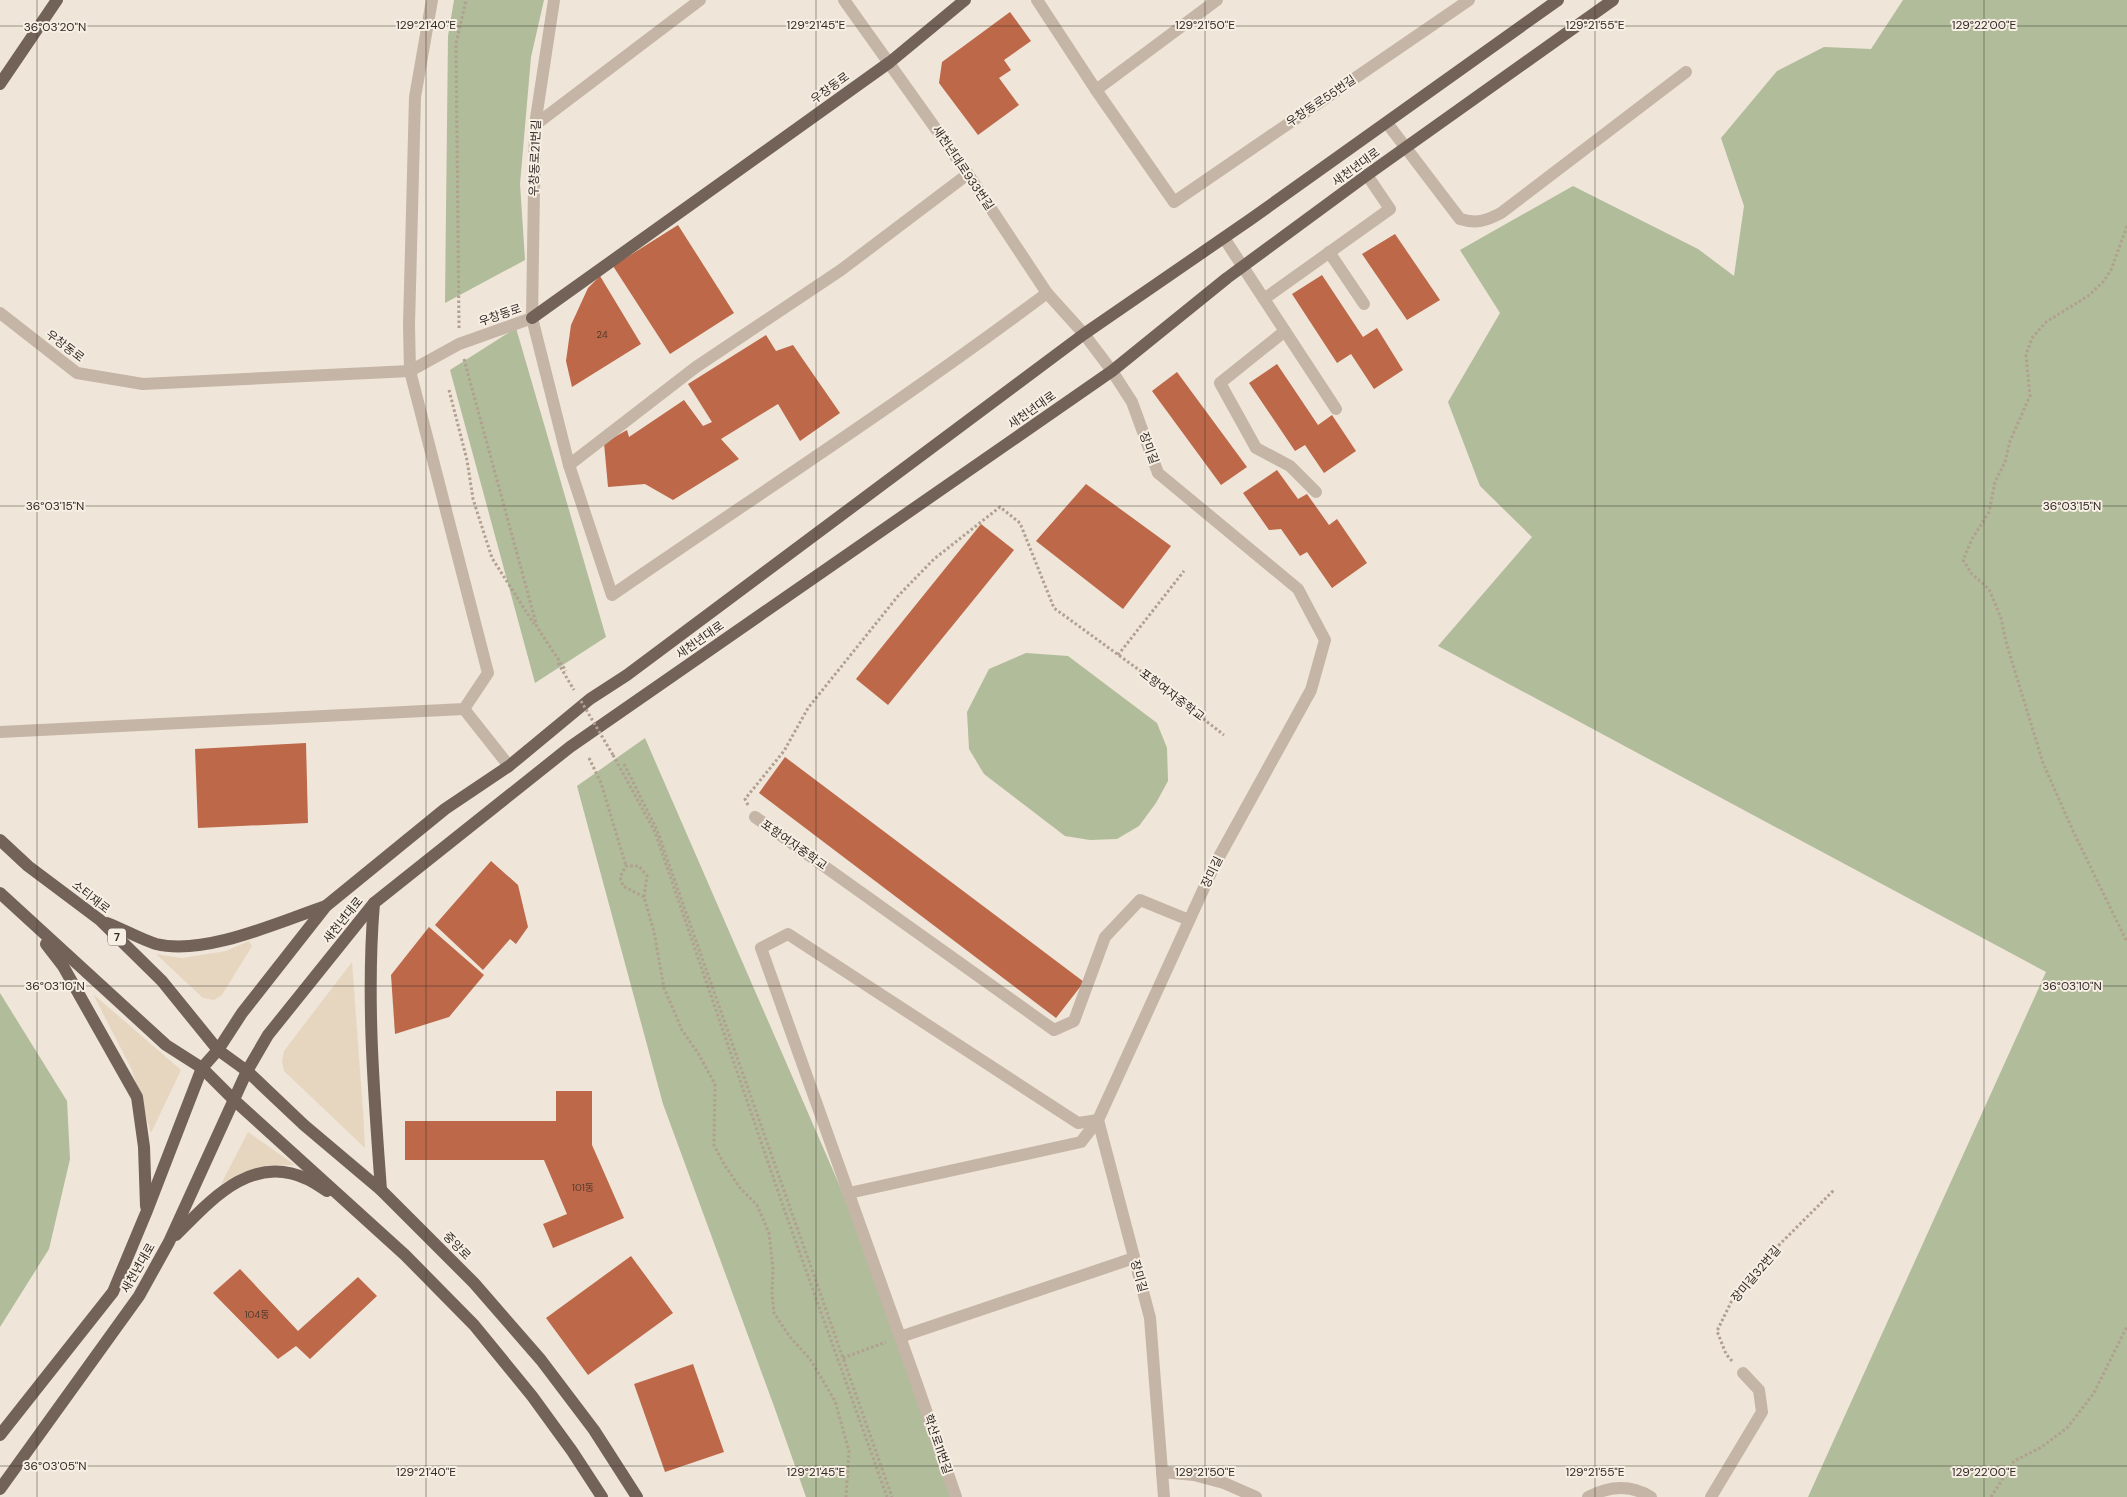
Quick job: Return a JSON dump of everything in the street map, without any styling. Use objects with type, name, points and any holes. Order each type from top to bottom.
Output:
[{"type":"main road","points":[[0,84],[57,0]]},
{"type":"main road","name":"우창동로","points":[[532,318],[890,62],[965,0]]},
{"type":"main road","name":"새천년대로","points":[[0,1435],[113,1292],[202,1068],[218,1050],[242,1013],[326,906],[445,809],[509,766],[590,699],[627,675],[1084,334],[1224,238],[1558,0]]},
{"type":"main road","name":"새천년대로","points":[[0,1489],[139,1296],[169,1242],[247,1072],[268,1035],[374,903],[570,747],[1112,371],[1243,266],[1367,175],[1613,0]]},
{"type":"main road","name":"소티재로","points":[[0,840],[28,866],[100,920],[162,981],[218,1050]]},
{"type":"main road","points":[[0,893],[166,1045],[202,1068],[234,1100],[359,1212],[474,1325],[538,1404],[602,1497]]},
{"type":"main road","points":[[374,903],[370,946],[372,1062],[382,1190]]},
{"type":"main road","points":[[100,920],[156,944],[185,946],[213,943],[326,906]]},
{"type":"main road","points":[[28,920],[63,966],[138,1097],[144,1147],[146,1213]]},
{"type":"main road","name":"중앙로","points":[[218,1050],[247,1072],[304,1125],[382,1190],[474,1282],[541,1360],[594,1430],[637,1497]]},
{"type":"main road","points":[[169,1242],[219,1193],[231,1184],[261,1173],[277,1172],[307,1179],[359,1212]]},
{"type":"street","points":[[432,0],[415,97],[410,371],[488,673],[464,709]]},
{"type":"street","name":"우창동로21번길","points":[[554,0],[535,125],[532,318],[569,465],[612,595],[791,471],[944,370],[1047,293]]},
{"type":"street","points":[[535,125],[700,0]]},
{"type":"street","name":"새천년대로933번길","points":[[844,0],[968,174],[1047,293],[1084,334]]},
{"type":"street","points":[[1037,0],[1096,90],[1217,0]]},
{"type":"street","name":"우창동로55번길","points":[[1096,90],[1174,202],[1469,0]]},
{"type":"street","points":[[1386,123],[1460,219],[1473,223],[1486,221],[1501,213],[1686,72]]},
{"type":"street","points":[[569,465],[696,368],[841,270],[968,174]]},
{"type":"street","points":[[1264,299],[1390,209],[1367,175]]},
{"type":"street","points":[[1224,238],[1336,409]]},
{"type":"street","points":[[1329,252],[1364,304]]},
{"type":"street","name":"우창동로","points":[[0,313],[77,373],[143,384],[410,371],[460,344],[532,318]]},
{"type":"street","points":[[1285,331],[1220,383],[1256,448],[1290,466],[1316,492]]},
{"type":"street","name":"장미길","points":[[1084,334],[1112,371],[1132,402],[1158,473],[1298,589],[1325,640],[1311,690],[1214,866],[1098,1120],[1150,1318],[1164,1497]]},
{"type":"street","points":[[464,709],[509,766]]},
{"type":"street","points":[[0,732],[464,709]]},
{"type":"street","name":"포항여자중학교","points":[[755,817],[1054,1030],[1074,1021],[1105,937],[1140,900],[1189,920]]},
{"type":"street","name":"학산로11번길","points":[[956,1497],[920,1390],[761,948],[788,934],[1078,1123],[1098,1120]]},
{"type":"street","points":[[849,1193],[1081,1142],[1098,1120]]},
{"type":"street","points":[[900,1337],[1134,1258]]},
{"type":"street","points":[[1711,1497],[1762,1412],[1759,1390],[1743,1373]]},
{"type":"street","points":[[1162,1472],[1194,1475],[1224,1482],[1256,1497]]},
{"type":"street","points":[[1588,1497],[1599,1491],[1622,1487],[1642,1492],[1651,1497]]},
{"type":"path","points":[[466,0],[456,44],[460,344],[537,626],[566,671]]},
{"type":"path","points":[[2127,226],[2111,270],[2103,282],[2088,296],[2046,322],[2032,338],[2026,355],[2030,396],[2010,441],[2005,462],[1996,482],[1989,512],[1972,539],[1964,560],[1972,574],[1989,588],[2001,618],[2006,642],[2043,763],[2073,831],[2127,942]]},
{"type":"path","points":[[449,390],[467,460],[473,499],[492,558],[572,685]]},
{"type":"path","name":"포항여자중학교","points":[[755,817],[745,799],[784,751],[808,708],[898,596],[934,559],[1000,507],[1020,523],[1054,608],[1224,735]]},
{"type":"path","points":[[1118,654],[1184,571]]},
{"type":"path","points":[[581,701],[626,777],[655,832],[787,1216],[887,1497]]},
{"type":"path","points":[[589,758],[600,783],[626,866],[620,877],[623,886],[644,897]]},
{"type":"path","points":[[624,764],[657,830],[892,1497]]},
{"type":"path","points":[[626,866],[639,866],[647,876],[644,897],[654,932],[664,988],[682,1030],[715,1084],[714,1145],[740,1188],[757,1205],[769,1233],[773,1269],[772,1294],[774,1313],[790,1337],[810,1359],[835,1401],[848,1451],[846,1497]]},
{"type":"path","name":"장미길32번길","points":[[1743,1373],[1726,1354],[1717,1330],[1734,1296],[1778,1246],[1834,1190]]},
{"type":"path","points":[[1991,1497],[2014,1461],[2040,1448],[2067,1428],[2094,1393],[2127,1326]]},
{"type":"path","points":[[843,1358],[900,1337]]},
{"type":"green space","points":[[454,0],[544,0],[531,57],[520,184],[525,260],[445,303],[448,36]]},
{"type":"green space","points":[[1903,0],[2127,0],[2127,1497],[1808,1497],[2046,972],[1438,646],[1532,537],[1480,486],[1448,402],[1500,313],[1460,250],[1573,186],[1698,249],[1734,276],[1744,206],[1721,138],[1777,71],[1824,47],[1871,49]]},
{"type":"green space","points":[[516,328],[606,637],[535,683],[450,370]]},
{"type":"green space","points":[[1026,653],[1068,656],[1157,723],[1167,748],[1168,781],[1156,803],[1139,826],[1117,839],[1090,840],[1065,836],[984,774],[969,749],[967,712],[989,669]]},
{"type":"green space","points":[[645,738],[882,1283],[955,1497],[806,1497],[663,1104],[577,786]]},
{"type":"green space","points":[[0,993],[67,1101],[70,1159],[49,1249],[0,1327]]},
{"type":"shaded area","points":[[249,941],[252,946],[222,995],[214,1000],[203,998],[156,954],[182,958],[226,951]]},
{"type":"shaded area","points":[[352,962],[365,1148],[284,1071],[282,1061],[284,1051]]},
{"type":"shaded area","points":[[93,994],[181,1070],[151,1133],[132,1070]]},
{"type":"shaded area","points":[[248,1132],[295,1165],[266,1166],[247,1171],[221,1184]]},
{"type":"building","points":[[1010,12],[1031,41],[1004,60],[1011,70],[999,78],[1019,105],[978,135],[939,83],[942,62]]},
{"type":"building","points":[[678,225],[734,313],[670,354],[613,266]]},
{"type":"building","points":[[1395,234],[1440,300],[1407,320],[1362,254]]},
{"type":"building","points":[[1322,275],[1363,337],[1377,328],[1403,370],[1374,389],[1351,354],[1337,363],[1292,294]]},
{"type":"building","points":[[600,276],[641,344],[572,387],[566,361],[571,325],[588,288]]},
{"type":"building","points":[[766,335],[776,351],[793,345],[840,413],[800,441],[778,404],[721,439],[739,459],[673,500],[645,484],[608,487],[604,443],[627,430],[629,437],[684,400],[703,426],[712,422],[688,384]]},
{"type":"building","points":[[1277,364],[1318,425],[1332,415],[1356,451],[1324,473],[1305,445],[1295,451],[1249,383]]},
{"type":"building","points":[[1177,372],[1247,467],[1221,485],[1152,391]]},
{"type":"building","points":[[1277,470],[1298,499],[1307,494],[1329,525],[1337,519],[1367,563],[1332,588],[1307,552],[1300,556],[1281,529],[1269,530],[1243,493]]},
{"type":"building","points":[[1086,484],[1171,546],[1123,609],[1036,541]]},
{"type":"building","points":[[981,524],[1014,550],[888,705],[856,679]]},
{"type":"building","points":[[306,743],[308,823],[198,828],[195,749]]},
{"type":"building","points":[[785,757],[1084,982],[1056,1018],[759,793]]},
{"type":"building","points":[[491,861],[518,885],[528,927],[516,944],[510,939],[483,970],[435,925]]},
{"type":"building","points":[[429,927],[484,975],[449,1017],[395,1034],[391,975]]},
{"type":"building","points":[[556,1091],[592,1091],[592,1145],[624,1218],[553,1248],[543,1224],[567,1214],[544,1160],[405,1160],[405,1121],[556,1121]]},
{"type":"building","points":[[631,1256],[673,1313],[588,1375],[546,1318]]},
{"type":"building","points":[[240,1269],[298,1331],[358,1277],[377,1296],[310,1359],[296,1346],[278,1359],[213,1293]]},
{"type":"building","points":[[693,1364],[724,1452],[665,1472],[634,1384]]}]
